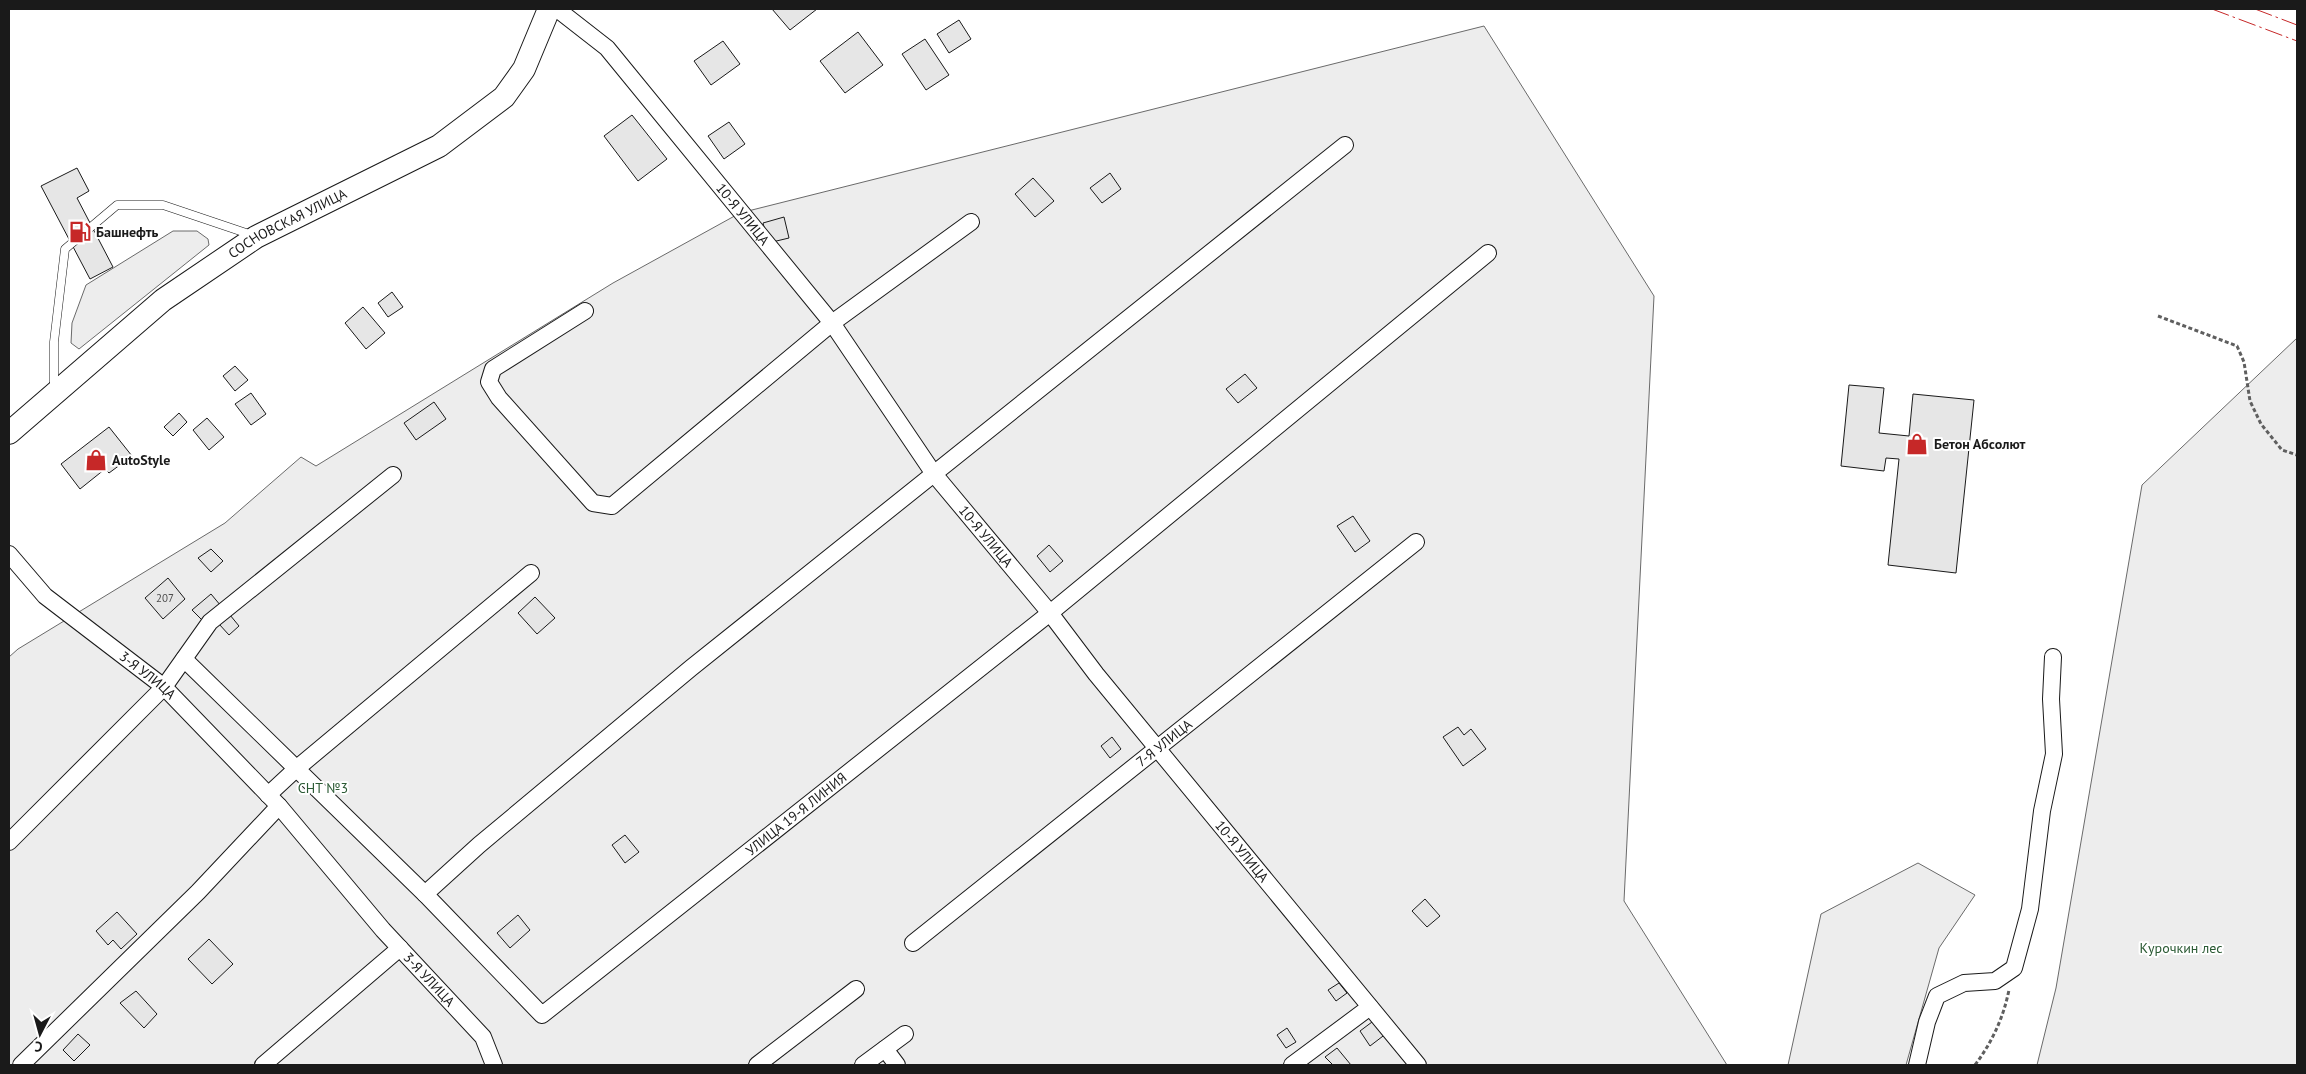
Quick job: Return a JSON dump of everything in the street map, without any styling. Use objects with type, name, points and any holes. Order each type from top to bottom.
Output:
[{"type":"street","name":"СОСНОВСКАЯ УЛИЦА","points":[[9,433],[163,300],[256,237],[439,146],[504,97],[524,69],[549,9]]},
{"type":"street","name":"10-Я УЛИЦА","points":[[557,9],[607,48],[832,322],[934,474],[1050,613],[1096,674],[1418,1065]]},
{"type":"street","points":[[184,659],[425,894],[479,845],[691,668],[1345,145]]},
{"type":"street","points":[[585,311],[493,370],[488,382],[499,398],[593,503],[612,506],[832,322],[971,222]]},
{"type":"street","name":"УЛИЦА 19-Я ЛИНИЯ","points":[[425,894],[542,1015],[1050,613],[1488,253]]},
{"type":"street","points":[[9,842],[164,687],[210,622],[393,475]]},
{"type":"street","name":"7-Я УЛИЦА","points":[[913,943],[1416,542]]},
{"type":"street","name":"3-Я УЛИЦА","points":[[9,554],[45,596],[164,687],[273,801],[400,948],[483,1037],[494,1065]]},
{"type":"street","points":[[21,1065],[198,892],[296,770],[531,574]]},
{"type":"street","points":[[1917,1065],[1927,1022],[1937,996],[1964,983],[1995,981],[2014,968],[2030,909],[2042,811],[2054,754],[2051,700],[2053,657]]},
{"type":"street","points":[[262,1065],[400,948]]},
{"type":"street","points":[[757,1065],[856,989]]},
{"type":"street","points":[[1292,1065],[1370,1007]]},
{"type":"street","points":[[863,1065],[905,1034]]},
{"type":"street","points":[[885,1049],[897,1065]]},
{"type":"lane","points":[[54,393],[54,342],[65,249],[117,205],[163,205],[256,237]]},
{"type":"path","points":[[2158,316],[2236,346],[2244,362],[2250,401],[2261,424],[2282,450],[2297,455]]},
{"type":"path","points":[[1975,1065],[1991,1043],[2005,1009],[2014,968]]},
{"type":"shaded area","points":[[1484,26],[1654,296],[1624,901],[1727,1065],[9,1065],[9,657],[18,649],[225,523],[301,457],[316,466],[613,283],[740,213]]},
{"type":"shaded area","points":[[173,231],[197,231],[208,239],[209,245],[79,349],[71,343],[72,323],[86,285]]},
{"type":"shaded area","name":"Курочкин лес","points":[[2297,338],[2297,1065],[2037,1065],[2056,988],[2142,485]]},
{"type":"shaded area","points":[[1918,863],[1975,895],[1939,948],[1906,1065],[1788,1065],[1821,914]]},
{"type":"building","points":[[772,9],[817,9],[790,30]]},
{"type":"building","points":[[959,20],[971,39],[949,53],[937,34]]},
{"type":"building","points":[[858,32],[883,65],[845,93],[820,61]]},
{"type":"building","points":[[925,39],[949,75],[926,90],[902,54]]},
{"type":"building","points":[[723,41],[740,64],[711,85],[694,61]]},
{"type":"building","points":[[632,115],[667,159],[638,181],[604,136]]},
{"type":"building","points":[[729,122],[745,144],[724,159],[708,136]]},
{"type":"building","name":"Башнефть","points":[[77,168],[89,191],[77,198],[113,267],[90,279],[41,186]]},
{"type":"building","points":[[1110,173],[1121,189],[1102,203],[1090,188]]},
{"type":"building","points":[[1033,178],[1054,201],[1035,217],[1015,194]]},
{"type":"building","points":[[784,217],[789,238],[768,243],[763,223]]},
{"type":"building","points":[[392,292],[403,307],[388,317],[378,303]]},
{"type":"building","points":[[363,307],[385,333],[366,349],[345,323]]},
{"type":"building","points":[[235,366],[248,380],[235,391],[223,376]]},
{"type":"building","points":[[1245,374],[1257,388],[1238,403],[1226,389]]},
{"type":"building","points":[[1849,385],[1884,388],[1879,433],[1909,436],[1913,394],[1974,400],[1956,573],[1888,565],[1899,459],[1886,458],[1884,471],[1841,466]]},
{"type":"building","points":[[251,393],[266,414],[251,425],[235,404]]},
{"type":"building","points":[[434,402],[446,419],[416,440],[404,423]]},
{"type":"building","points":[[179,413],[187,422],[173,436],[164,427]]},
{"type":"building","points":[[207,418],[224,437],[209,450],[193,430]]},
{"type":"building","name":"AutoStyle","points":[[109,427],[132,456],[109,473],[105,469],[80,489],[61,464]]},
{"type":"building","points":[[1353,516],[1370,541],[1355,552],[1337,526]]},
{"type":"building","points":[[1049,545],[1063,561],[1050,572],[1037,556]]},
{"type":"building","points":[[211,549],[223,561],[211,572],[198,558]]},
{"type":"building","points":[[168,578],[185,599],[163,619],[145,598]]},
{"type":"building","points":[[211,594],[221,606],[202,620],[192,610]]},
{"type":"building","points":[[535,597],[555,618],[537,634],[518,613]]},
{"type":"building","points":[[230,615],[239,626],[229,635],[219,624]]},
{"type":"building","points":[[1458,727],[1464,735],[1471,729],[1486,749],[1463,766],[1443,737]]},
{"type":"building","points":[[1112,737],[1121,749],[1110,758],[1101,746]]},
{"type":"building","points":[[625,835],[639,852],[625,863],[612,845]]},
{"type":"building","points":[[1425,899],[1440,916],[1427,927],[1412,911]]},
{"type":"building","points":[[117,912],[137,934],[121,949],[113,940],[108,945],[96,931]]},
{"type":"building","points":[[518,915],[530,930],[510,948],[497,933]]},
{"type":"building","points":[[209,939],[233,964],[212,984],[188,959]]},
{"type":"building","points":[[1339,983],[1347,993],[1336,1001],[1328,990]]},
{"type":"building","points":[[136,991],[157,1014],[144,1028],[120,1003]]},
{"type":"building","points":[[1376,1019],[1387,1033],[1370,1046],[1360,1031]]},
{"type":"building","points":[[1287,1028],[1296,1042],[1286,1048],[1277,1035]]},
{"type":"building","points":[[78,1034],[90,1045],[74,1061],[63,1050]]},
{"type":"building","points":[[1337,1048],[1351,1065],[1333,1065],[1325,1057]]},
{"type":"power","points":[[2212,9],[2297,41]]},
{"type":"power","points":[[2255,9],[2297,25]]},
{"type":"place","name":"Башнефть","points":[[80,232]]},
{"type":"place","name":"Бетон Абсолют","points":[[1917,444]]},
{"type":"place","name":"AutoStyle","points":[[96,460]]},
{"type":"park label","name":"СНТ №3","points":[[323,788]]}]
